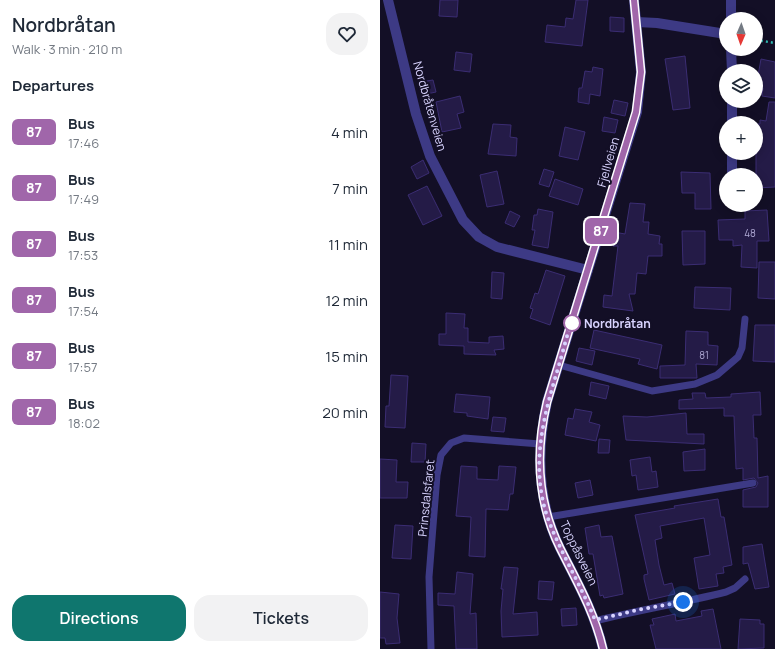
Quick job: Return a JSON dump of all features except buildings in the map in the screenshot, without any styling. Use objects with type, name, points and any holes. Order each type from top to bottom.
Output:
[{"type":"street","name":"Nordbråtenveien","points":[[388,0],[416,114],[430,156],[463,220],[479,237],[497,247],[588,270]]},
{"type":"street","name":"Fjellveien","points":[[571,327],[636,112],[641,72],[634,0]]},
{"type":"street","points":[[731,0],[731,12]]},
{"type":"street","points":[[637,22],[657,23],[719,33]]},
{"type":"street","name":"Toppåsveien","points":[[571,327],[547,402],[540,444],[540,484],[548,517],[559,547],[584,592],[595,620],[603,649]]},
{"type":"lane","points":[[559,365],[652,391],[695,384],[717,375],[738,357],[742,348],[746,319]]},
{"type":"lane","name":"Prinsdalsfaret","points":[[431,649],[429,577],[437,475],[441,455],[450,443],[464,438],[540,444]]},
{"type":"lane","points":[[548,517],[753,484]]},
{"type":"lane","points":[[595,620],[726,592],[735,588],[745,579]]},
{"type":"path","points":[[763,41],[775,44]]},
{"type":"bus line","name":"87","points":[[603,649],[595,620],[584,592],[559,547],[543,501],[540,484],[540,444],[547,402],[634,122],[640,93],[641,72],[640,46],[634,0]]},
{"type":"place","name":"Nordbråtan","points":[[572,323]]},
{"type":"route","points":[[572,323],[547,402],[540,444],[540,484],[543,501],[559,547],[584,592],[595,620],[642,609],[656,608],[683,602]]}]
